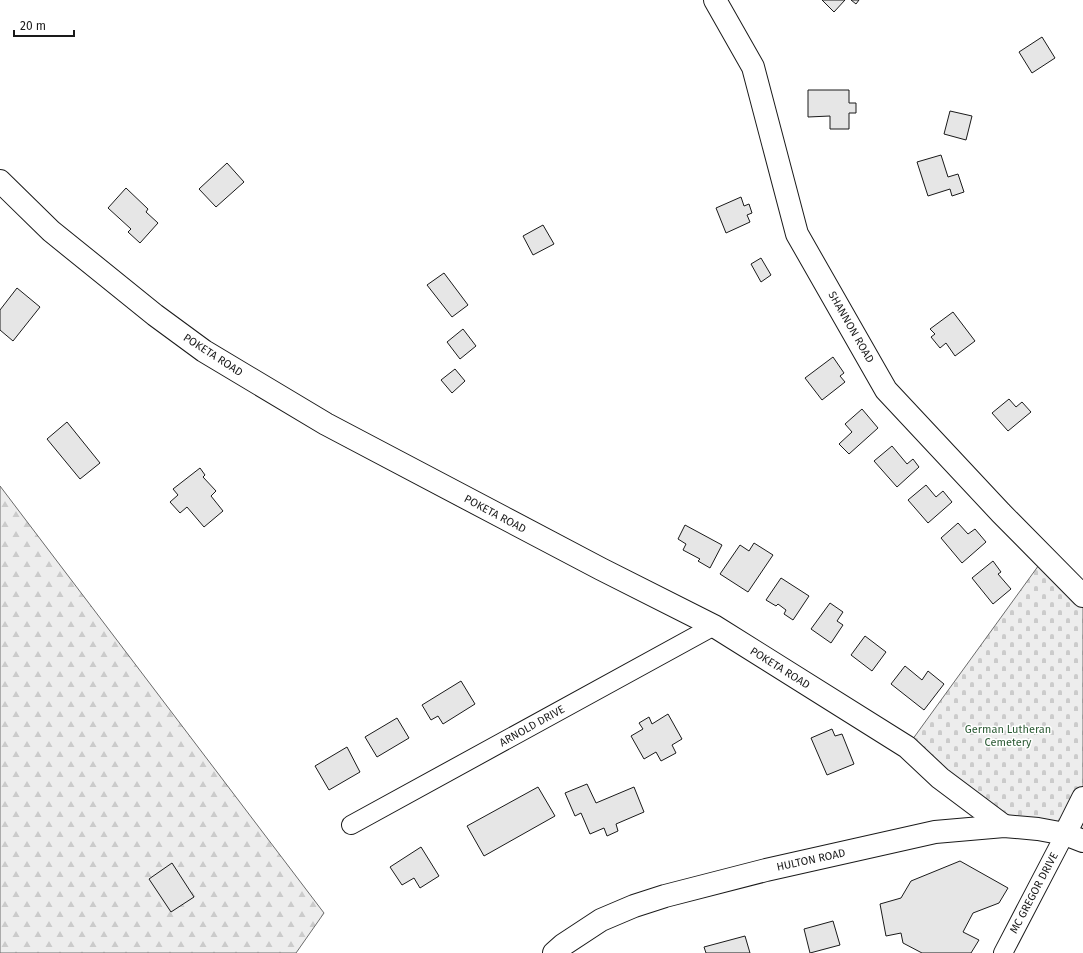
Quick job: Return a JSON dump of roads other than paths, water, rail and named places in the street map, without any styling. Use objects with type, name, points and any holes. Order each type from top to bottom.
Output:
[{"type":"street","name":"SHANNON ROAD","points":[[715,0],[752,67],[797,234],[886,390],[1001,513],[1083,596]]},
{"type":"street","name":"POKETA ROAD","points":[[0,181],[51,231],[155,315],[204,351],[326,424],[601,570],[714,626],[907,747],[940,778],[1004,826]]},
{"type":"street","name":"ARNOLD DRIVE","points":[[351,825],[714,626]]},
{"type":"street","points":[[1074,837],[1083,798]]},
{"type":"street","name":"HULTON ROAD","points":[[554,953],[563,945],[601,920],[634,906],[665,896],[766,870],[935,832],[1004,826],[1038,829],[1074,837]]},
{"type":"street","name":"MC GREGOR DRIVE","points":[[1003,953],[1074,837]]},
{"type":"park label","name":"German Lutheran Cemetery","points":[[1008,735]]}]
